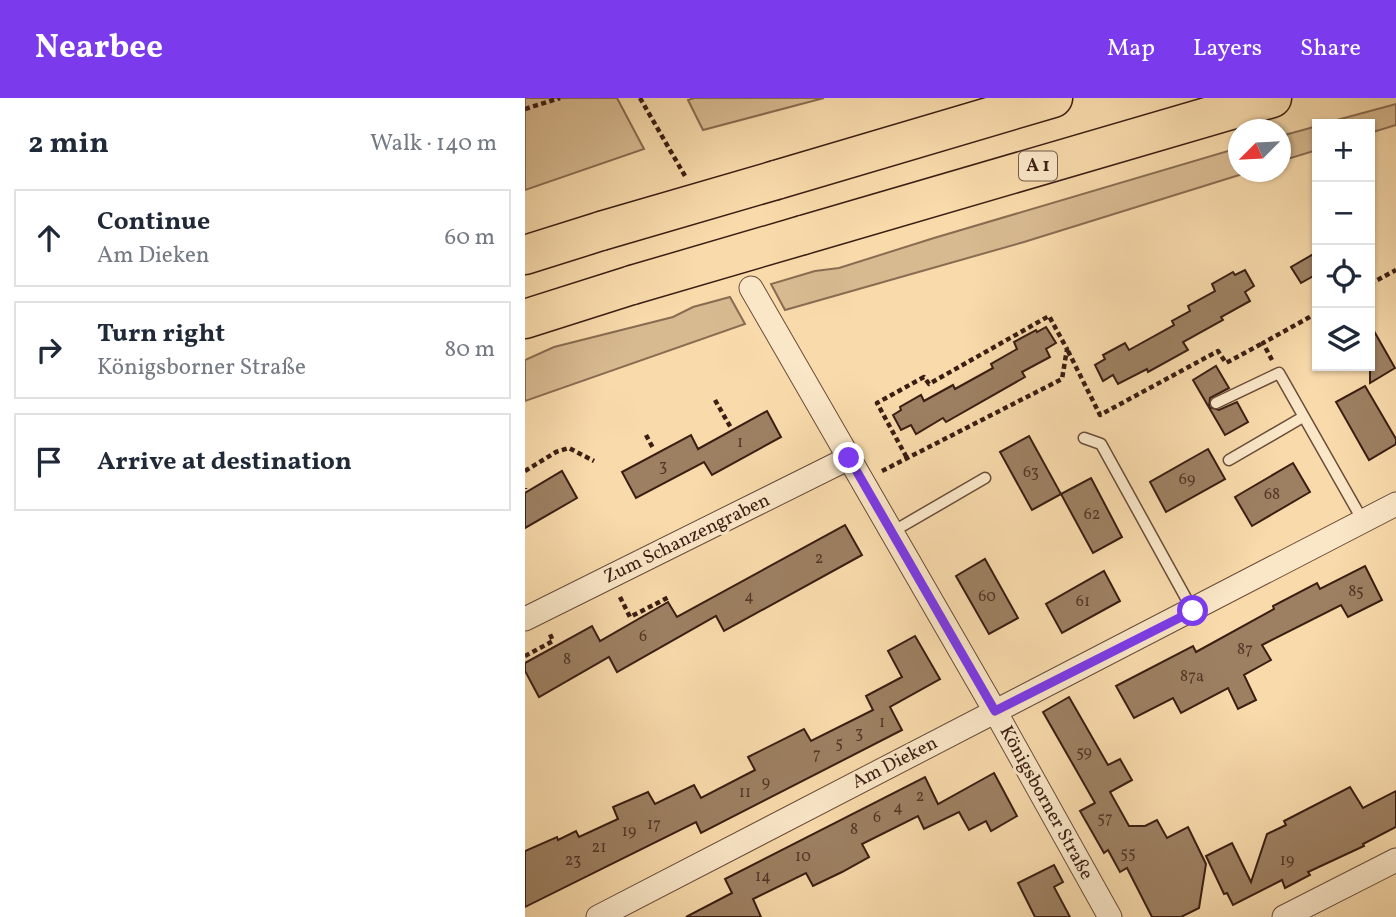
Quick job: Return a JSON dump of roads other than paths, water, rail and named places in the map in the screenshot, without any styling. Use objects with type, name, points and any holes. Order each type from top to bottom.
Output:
[{"type":"highway","points":[[525,255],[1052,98]]},
{"type":"highway","name":"A 1","points":[[525,319],[803,234],[1272,98]]},
{"type":"street","name":"Königsborner Straße","points":[[751,288],[995,711],[1109,917]]},
{"type":"street","name":"Zum Schanzengraben","points":[[525,619],[849,458]]},
{"type":"street","name":"Am Dieken","points":[[598,917],[1396,504]]},
{"type":"street","points":[[1284,917],[1396,860]]},
{"type":"lane","points":[[1216,403],[1279,373],[1363,521]]},
{"type":"lane","points":[[1229,460],[1303,417]]},
{"type":"lane","points":[[1084,438],[1101,444],[1193,611]]},
{"type":"lane","points":[[892,532],[985,478]]}]
